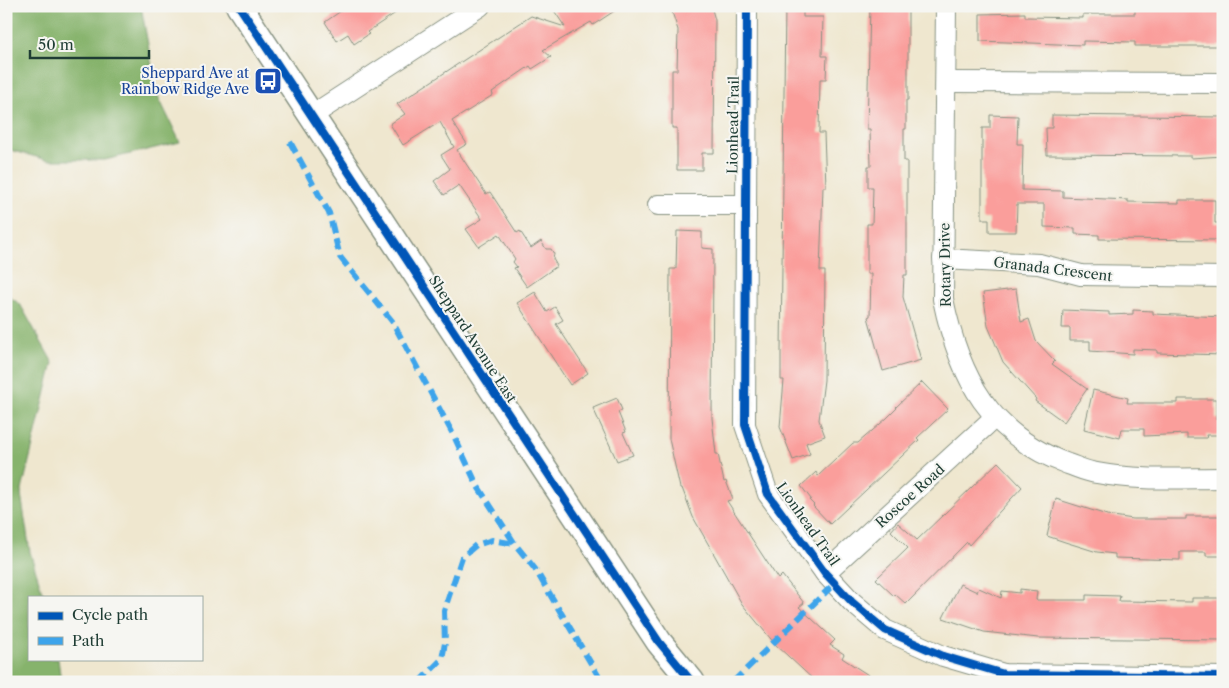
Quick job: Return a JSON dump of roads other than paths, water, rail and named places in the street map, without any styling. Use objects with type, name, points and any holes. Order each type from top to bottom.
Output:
[{"type":"main road","name":"Sheppard Avenue East","points":[[239,6],[659,642],[692,682]]},
{"type":"street","points":[[311,116],[480,6]]},
{"type":"street","name":"Lionhead Trail","points":[[747,6],[744,205],[745,425],[768,494],[825,573],[852,602],[885,630],[943,656],[1004,674],[1223,677]]},
{"type":"street","name":"Rotary Drive","points":[[946,6],[943,299],[951,338],[968,378],[994,418],[1022,440],[1053,458],[1095,473],[1137,478],[1223,478]]},
{"type":"street","points":[[946,82],[1223,83]]},
{"type":"street","points":[[658,205],[744,205]]},
{"type":"street","name":"Granada Crescent","points":[[943,259],[1039,264],[1081,275],[1104,277],[1223,277]]},
{"type":"street","name":"Roscoe Road","points":[[825,573],[994,418]]},
{"type":"place","name":"Sheppard Ave at Rainbow Ridge Ave","points":[[268,81]]}]
